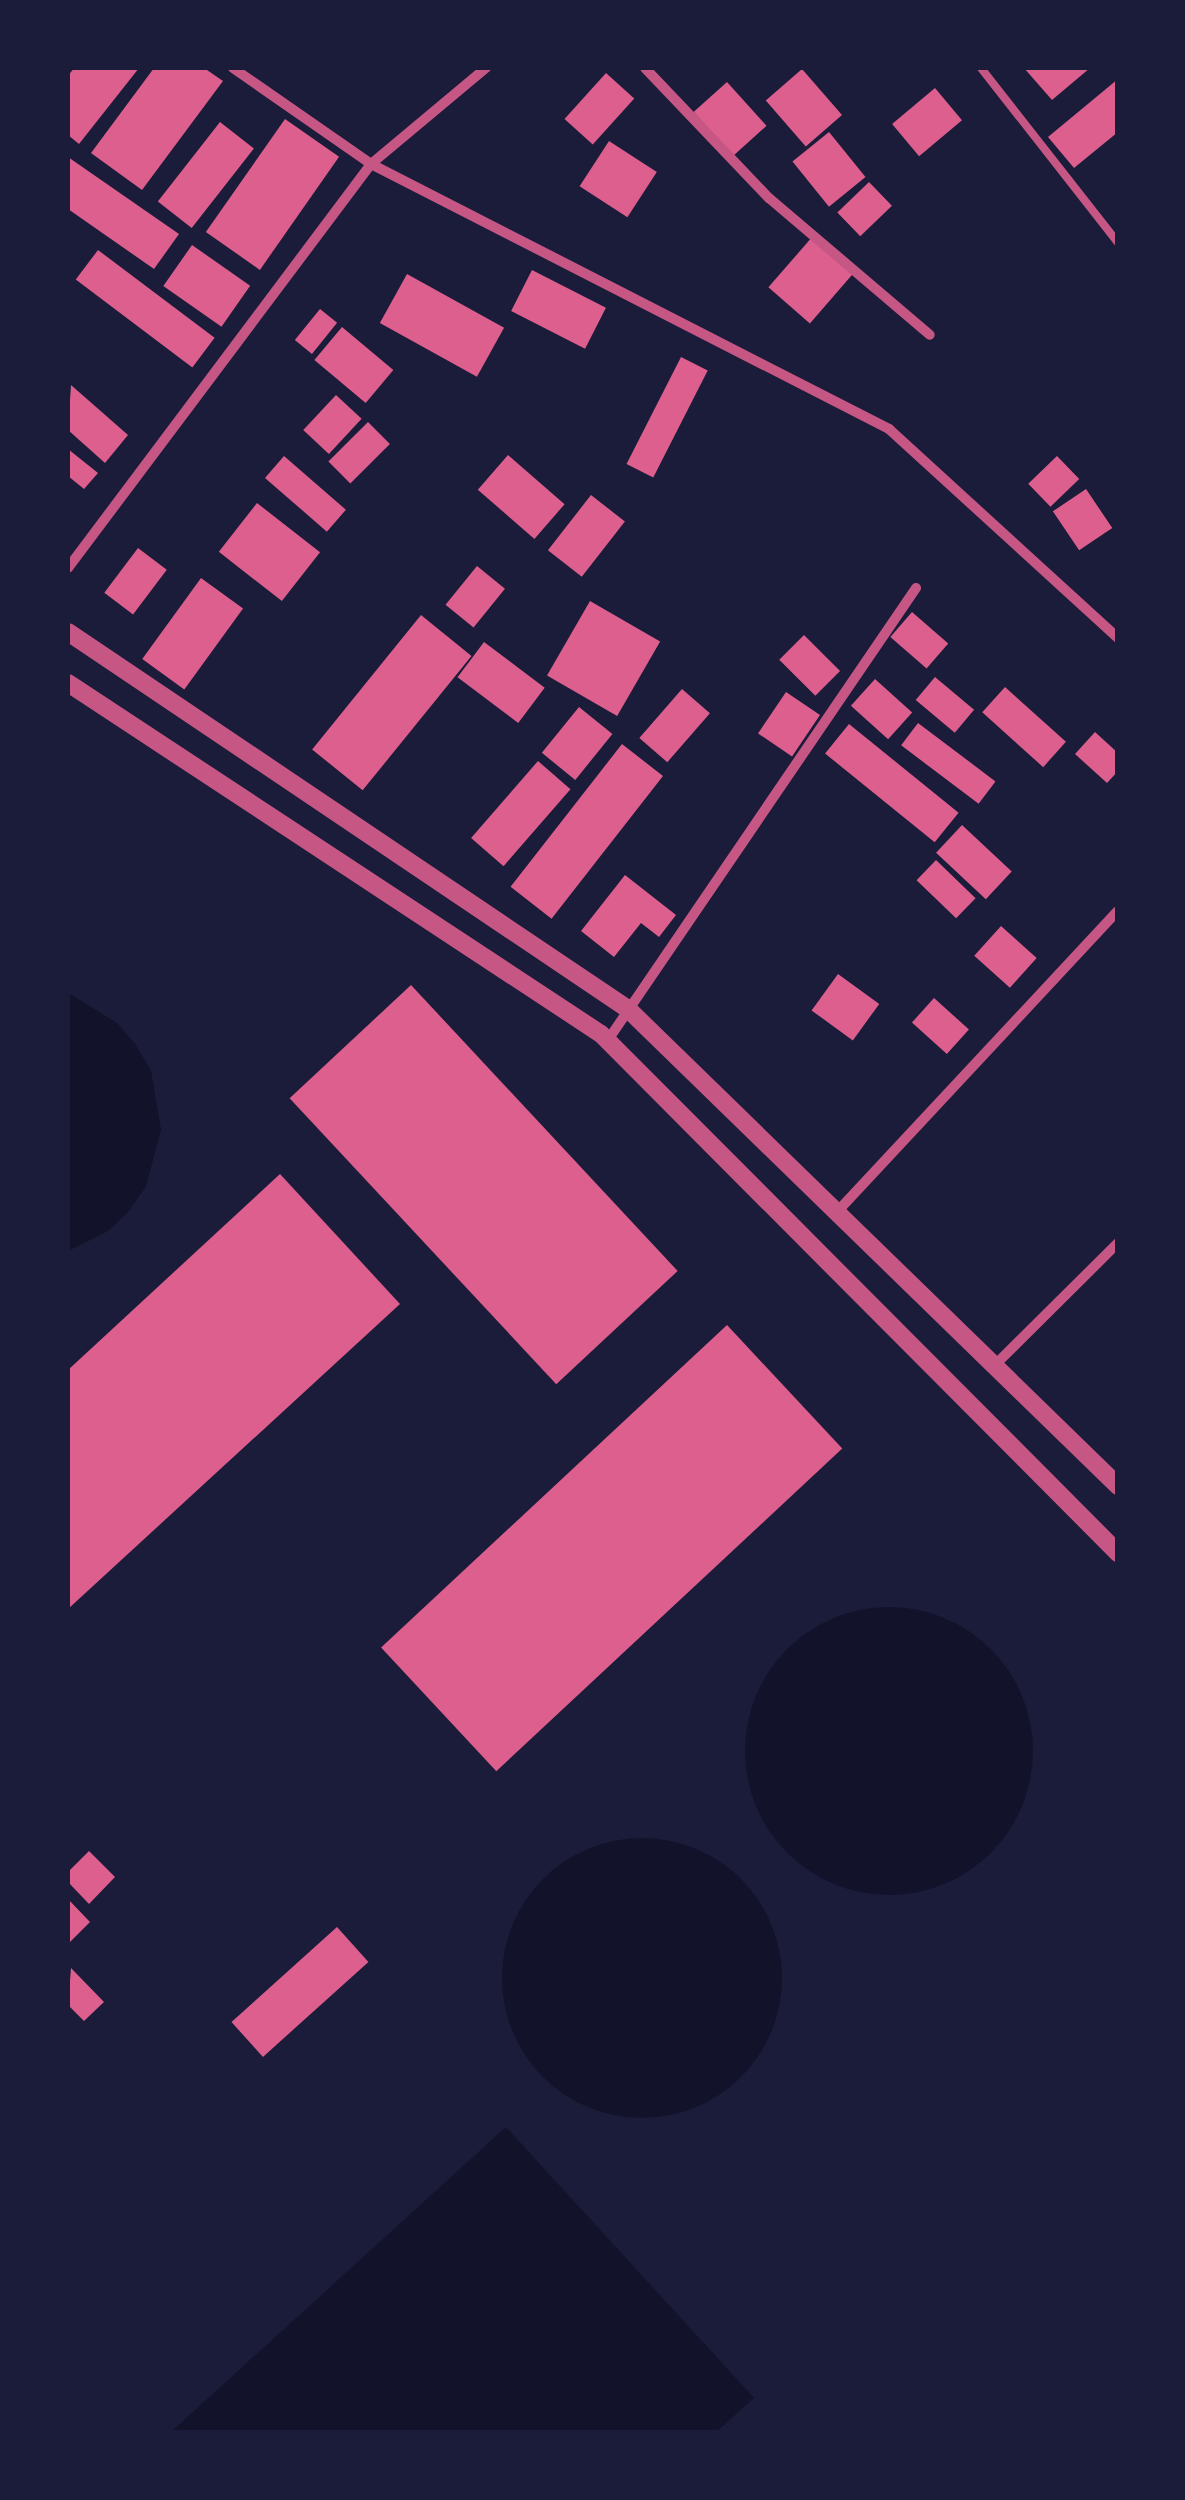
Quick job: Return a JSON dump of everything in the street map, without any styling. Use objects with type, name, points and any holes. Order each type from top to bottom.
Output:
[{"type":"street","points":[[233,68],[371,164],[889,429],[1118,638]]},
{"type":"street","points":[[68,568],[371,164],[486,68]]},
{"type":"street","points":[[645,68],[769,198],[930,334]]},
{"type":"street","points":[[608,1040],[916,588]]},
{"type":"street","points":[[68,632],[628,1009],[1118,1486]]},
{"type":"street","points":[[68,683],[608,1040],[1118,1552]]},
{"type":"street","points":[[835,1214],[1118,911]]},
{"type":"street","points":[[996,1364],[1118,1243]]},
{"type":"lane","points":[[980,68],[1118,243]]},
{"type":"shaded area","points":[[68,993],[117,1023],[136,1045],[151,1071],[161,1130],[146,1186],[129,1211],[108,1231],[68,1251]]},
{"type":"shaded area","points":[[889,1607],[944,1618],[991,1649],[1022,1696],[1033,1751],[1022,1806],[991,1853],[944,1884],[889,1895],[834,1884],[787,1853],[756,1806],[745,1751],[756,1696],[787,1649],[834,1618]]},
{"type":"shaded area","points":[[642,1838],[695,1849],[741,1879],[771,1925],[782,1978],[771,2031],[741,2077],[695,2107],[642,2118],[589,2107],[543,2077],[513,2031],[502,1978],[513,1925],[543,1879],[589,1849]]},
{"type":"shaded area","points":[[506,2127],[754,2398],[716,2432],[171,2432]]},
{"type":"building","points":[[74,68],[139,68],[79,144],[68,135],[68,76]]},
{"type":"building","points":[[154,68],[204,68],[223,81],[142,190],[91,153]]},
{"type":"building","points":[[1024,68],[1090,68],[1052,100]]},
{"type":"building","points":[[802,69],[842,115],[806,147],[766,100]]},
{"type":"building","points":[[606,73],[634,98],[593,145],[565,119]]},
{"type":"building","points":[[1118,79],[1118,132],[1074,168],[1048,137]]},
{"type":"building","points":[[727,82],[766,126],[733,156],[694,112]]},
{"type":"building","points":[[935,88],[962,120],[919,156],[892,124]]},
{"type":"building","points":[[285,119],[339,157],[260,270],[206,232]]},
{"type":"building","points":[[220,122],[254,148],[192,228],[158,202]]},
{"type":"building","points":[[829,132],[866,177],[829,207],[792,162]]},
{"type":"building","points":[[609,141],[657,172],[627,217],[580,186]]},
{"type":"building","points":[[68,157],[179,234],[154,269],[68,209]]},
{"type":"building","points":[[869,182],[892,206],[860,236],[837,213]]},
{"type":"building","points":[[813,236],[855,272],[810,323],[768,287]]},
{"type":"building","points":[[192,245],[250,286],[221,327],[163,286]]},
{"type":"building","points":[[98,250],[215,338],[192,367],[76,280]]},
{"type":"building","points":[[532,270],[606,308],[585,349],[511,311]]},
{"type":"building","points":[[407,274],[504,328],[477,377],[380,323]]},
{"type":"building","points":[[320,309],[337,323],[312,354],[295,340]]},
{"type":"building","points":[[342,327],[393,370],[366,403],[314,360]]},
{"type":"building","points":[[681,357],[708,371],[653,478],[627,464]]},
{"type":"building","points":[[71,385],[128,435],[105,463],[68,430]]},
{"type":"building","points":[[336,395],[362,419],[329,454],[303,430]]},
{"type":"building","points":[[368,422],[390,444],[350,484],[328,462]]},
{"type":"building","points":[[68,449],[98,473],[84,489],[68,476]]},
{"type":"building","points":[[508,455],[565,504],[534,539],[478,490]]},
{"type":"building","points":[[284,456],[346,510],[327,532],[265,478]]},
{"type":"building","points":[[1057,456],[1079,479],[1050,507],[1028,484]]},
{"type":"building","points":[[1086,489],[1112,528],[1079,550],[1053,511]]},
{"type":"building","points":[[591,495],[625,521],[582,577],[548,550]]},
{"type":"building","points":[[257,503],[320,552],[282,601],[219,552]]},
{"type":"building","points":[[138,548],[167,570],[133,614],[104,593]]},
{"type":"building","points":[[477,566],[505,589],[474,628],[446,605]]},
{"type":"building","points":[[201,578],[243,609],[184,689],[142,659]]},
{"type":"building","points":[[590,601],[660,642],[617,716],[547,675]]},
{"type":"building","points":[[912,612],[948,643],[927,668],[890,637]]},
{"type":"building","points":[[421,615],[472,656],[363,790],[312,749]]},
{"type":"building","points":[[804,635],[840,671],[815,696],[779,660]]},
{"type":"building","points":[[484,642],[545,688],[518,723],[458,677]]},
{"type":"building","points":[[935,677],[974,710],[955,733],[916,700]]},
{"type":"building","points":[[875,679],[912,712],[888,739],[851,706]]},
{"type":"building","points":[[1005,687],[1066,742],[1043,767],[982,712]]},
{"type":"building","points":[[682,689],[710,713],[667,762],[639,738]]},
{"type":"building","points":[[786,692],[820,715],[792,756],[758,733]]},
{"type":"building","points":[[579,707],[612,734],[575,780],[542,753]]},
{"type":"building","points":[[918,723],[995,781],[979,804],[901,745]]},
{"type":"building","points":[[849,724],[959,813],[935,842],[825,754]]},
{"type":"building","points":[[1095,732],[1118,753],[1118,771],[1107,783],[1075,754]]},
{"type":"building","points":[[622,744],[663,776],[552,919],[511,887]]},
{"type":"building","points":[[538,761],[570,789],[504,866],[471,838]]},
{"type":"building","points":[[962,825],[1012,871],[986,899],[936,853]]},
{"type":"building","points":[[936,860],[976,898],[956,918],[917,880]]},
{"type":"building","points":[[625,875],[676,915],[659,937],[641,923],[614,957],[581,931]]},
{"type":"building","points":[[1001,926],[1037,958],[1010,988],[974,956]]},
{"type":"building","points":[[838,974],[879,1004],[853,1040],[812,1010]]},
{"type":"building","points":[[411,985],[678,1271],[556,1384],[290,1098]]},
{"type":"building","points":[[934,998],[969,1029],[947,1054],[912,1023]]},
{"type":"building","points":[[280,1174],[400,1304],[68,1609],[68,1370]]},
{"type":"building","points":[[727,1325],[842,1449],[496,1771],[381,1648]]},
{"type":"building","points":[[89,1851],[115,1877],[89,1904],[68,1882],[68,1872]]},
{"type":"building","points":[[68,1899],[90,1922],[68,1944]]},
{"type":"building","points":[[337,1927],[368,1962],[263,2057],[231,2022]]},
{"type":"building","points":[[71,1968],[104,2002],[84,2021],[68,2005]]}]
